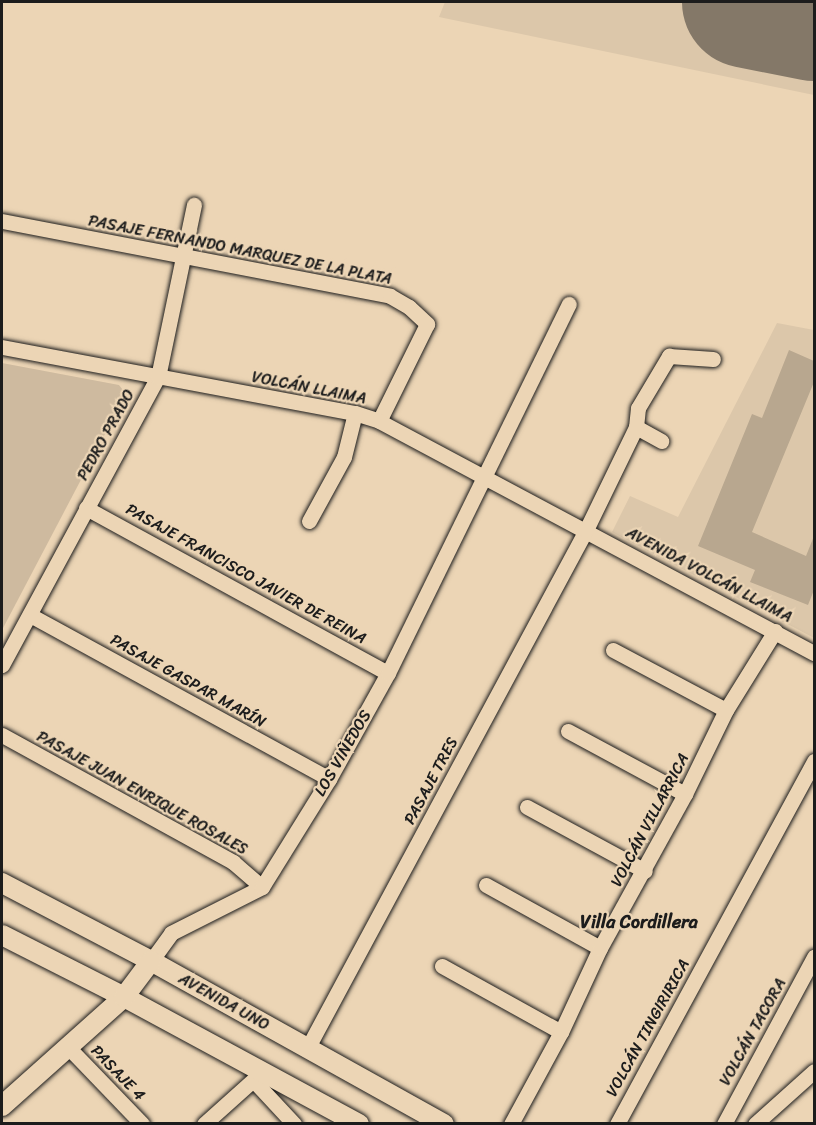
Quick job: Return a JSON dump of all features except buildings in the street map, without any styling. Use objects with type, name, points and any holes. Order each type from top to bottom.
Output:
[{"type":"street","name":"PEDRO PRADO","points":[[2,665],[158,377],[194,205]]},
{"type":"street","name":"PASAJE FERNANDO MARQUEZ DE LA PLATA","points":[[2,221],[390,296],[409,307],[427,324],[379,421]]},
{"type":"street","name":"LOS VIÑEDOS","points":[[262,887],[329,779],[388,673],[486,478],[569,304]]},
{"type":"street","name":"VOLCÁN LLAIMA","points":[[2,347],[355,413],[379,421],[586,531]]},
{"type":"street","name":"PASAJE TRES","points":[[307,1049],[586,531],[636,427],[638,408],[669,356],[713,358]]},
{"type":"street","points":[[309,521],[344,457],[355,413]]},
{"type":"street","points":[[636,427],[661,441]]},
{"type":"street","name":"PASAJE FRANCISCO JAVIER DE REINA","points":[[86,508],[388,673]]},
{"type":"street","name":"AVENIDA VOLCÁN LLAIMA","points":[[586,531],[814,652]]},
{"type":"street","name":"PASAJE GASPAR MARÍN","points":[[30,615],[329,779]]},
{"type":"street","name":"VOLCÁN VILLARRICA","points":[[512,1124],[561,1032],[600,948],[645,872],[726,710],[775,631]]},
{"type":"street","points":[[613,650],[726,710]]},
{"type":"street","points":[[568,730],[685,794]]},
{"type":"street","name":"PASAJE JUAN ENRIQUE ROSALES","points":[[2,735],[233,862],[262,887]]},
{"type":"street","name":"VOLCÁN TINGIRIRICA","points":[[617,1124],[814,761]]},
{"type":"street","points":[[527,807],[645,872]]},
{"type":"street","name":"AVENIDA UNO","points":[[2,883],[151,961],[444,1124]]},
{"type":"street","points":[[486,885],[600,948]]},
{"type":"street","points":[[2,1106],[124,997],[171,933],[262,887]]},
{"type":"street","points":[[4,940],[124,997],[258,1076],[359,1124]]},
{"type":"street","name":"VOLCÁN TACORA","points":[[724,1124],[814,957]]},
{"type":"street","points":[[442,966],[561,1032]]},
{"type":"street","name":"PASAJE 4","points":[[68,1047],[142,1124]]},
{"type":"street","points":[[755,1124],[814,1071]]},
{"type":"street","points":[[204,1124],[258,1076]]},
{"type":"street","points":[[258,1076],[294,1124]]},
{"type":"shaded area","points":[[445,2],[814,2],[814,95],[439,17]]},
{"type":"shaded area","points":[[777,323],[814,330],[814,638],[612,532],[630,496],[678,517]]},
{"type":"shaded area","points":[[2,363],[119,385],[126,394],[2,630]]},
{"type":"runway","points":[[748,2],[814,15]]},
{"type":"district","name":"Villa Cordillera","points":[[639,922]]}]
